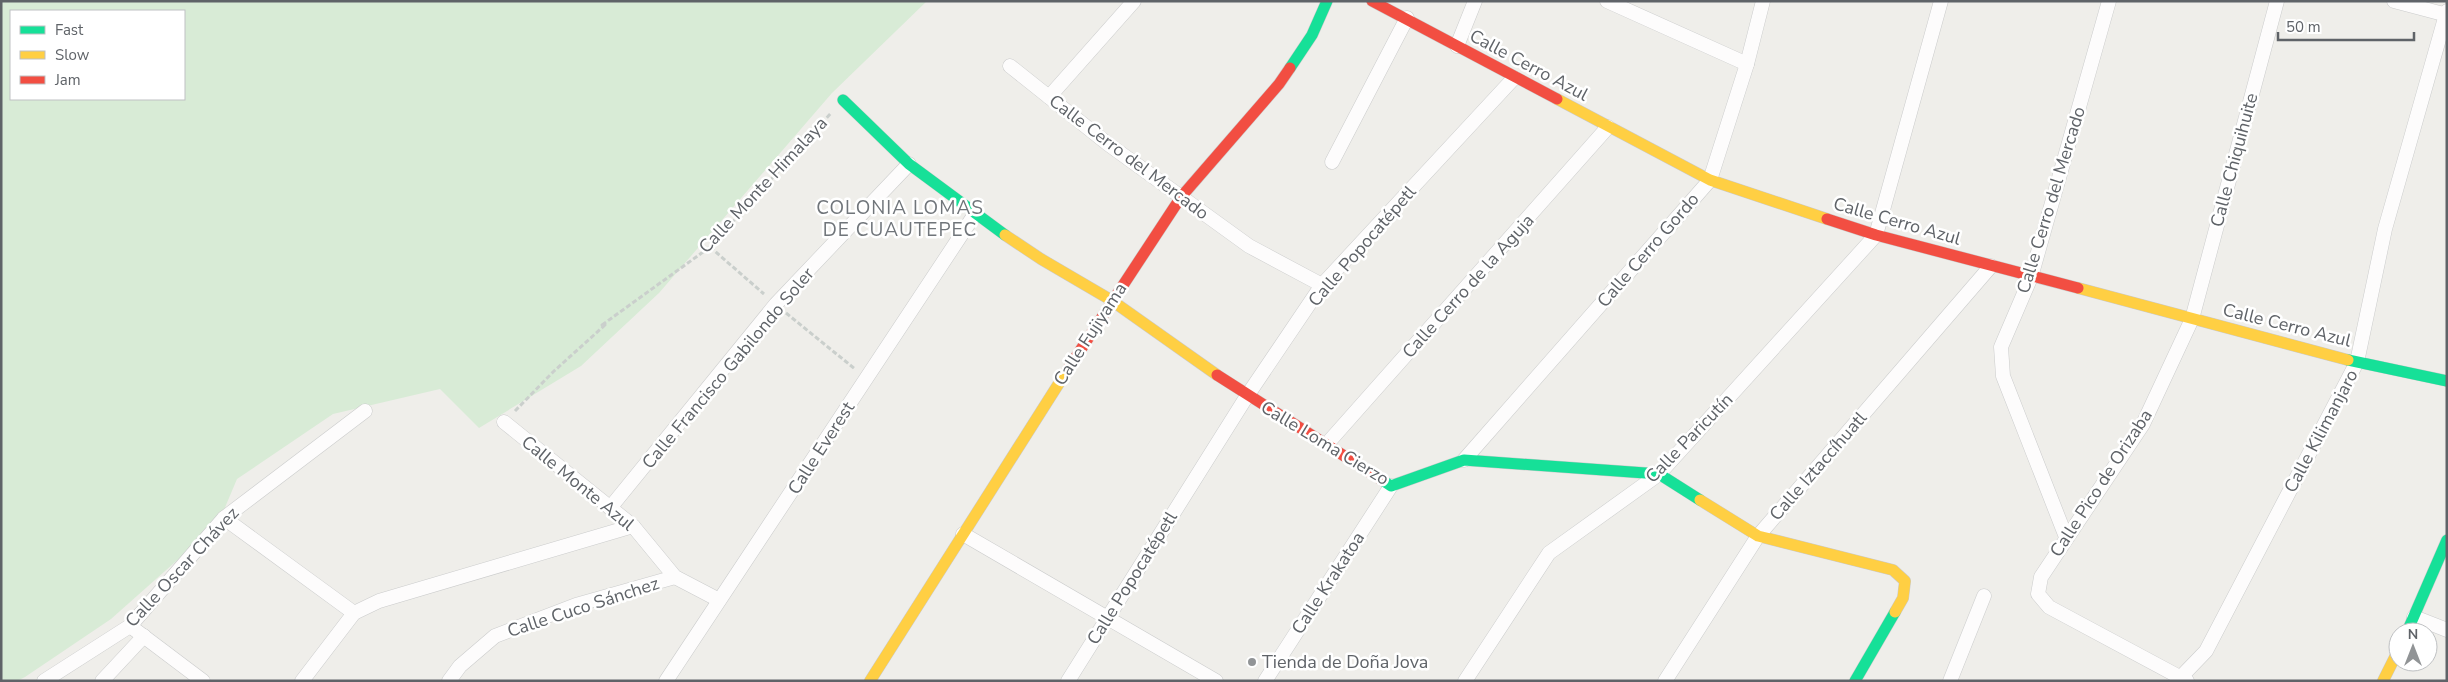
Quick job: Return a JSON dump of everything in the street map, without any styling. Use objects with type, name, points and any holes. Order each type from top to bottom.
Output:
[{"type":"street","points":[[1049,97],[1134,1]]},
{"type":"street","name":"Calle Fujiyama","points":[[870,681],[1111,300],[1181,197],[1279,84],[1312,35],[1327,1]]},
{"type":"street","name":"Calle Cerro Azul","points":[[1372,1],[1407,18],[1514,78],[1710,180],[1876,235],[2358,362],[2447,381]]},
{"type":"street","points":[[1457,46],[1475,1]]},
{"type":"street","points":[[1607,1],[1747,64]]},
{"type":"street","name":"Calle Cerro Gordo","points":[[1464,460],[1710,180],[1747,64],[1763,1]]},
{"type":"street","points":[[1876,235],[1941,1]]},
{"type":"street","name":"Calle Cerro del Mercado","points":[[2066,537],[2003,376],[2001,347],[2031,277],[2109,1]]},
{"type":"street","name":"Calle Chiquihuite","points":[[2192,319],[2277,1]]},
{"type":"street","points":[[2394,1],[2446,13]]},
{"type":"street","name":"Calle Kilimanjaro","points":[[2181,679],[2206,650],[2358,362],[2385,230],[2446,13]]},
{"type":"street","points":[[1332,162],[1407,18]]},
{"type":"street","name":"Calle Cerro del Mercado","points":[[1010,66],[1248,246],[1322,286]]},
{"type":"street","name":"Calle Popocatépetl","points":[[1068,681],[1106,617],[1247,396],[1322,286],[1514,78]]},
{"type":"street","name":"Calle Loma Cierzo","points":[[843,100],[909,164],[975,214],[1041,259],[1111,300],[1247,396],[1392,486],[1464,460],[1659,474],[1758,536],[1893,570],[1905,581],[1903,598],[1855,681]]},
{"type":"street","name":"Calle Cerro de la Aguja","points":[[1326,445],[1608,127]]},
{"type":"street","name":"Calle Francisco Gabilondo Soler","points":[[610,508],[776,304],[909,164]]},
{"type":"street","name":"Calle Everest","points":[[666,681],[975,214]]},
{"type":"street","name":"Calle Paricutín","points":[[1465,681],[1549,553],[1659,474],[1876,235]]},
{"type":"street","name":"Calle Iztaccíhuatl","points":[[1665,681],[1758,536],[1991,266]]},
{"type":"street","name":"Calle Pico de Orizaba","points":[[2181,679],[2049,607],[2038,594],[2041,577],[2143,424],[2192,319]]},
{"type":"street","name":"Calle Oscar Chávez","points":[[44,681],[130,626],[224,518],[307,453],[365,411]]},
{"type":"street","name":"Calle Monte Azul","points":[[504,422],[633,526],[675,577],[719,600]]},
{"type":"street","name":"Calle Krakatoa","points":[[1266,681],[1336,568],[1392,486]]},
{"type":"street","points":[[224,518],[354,613]]},
{"type":"street","points":[[302,681],[354,613],[379,601],[633,526]]},
{"type":"street","points":[[963,534],[1216,681]]},
{"type":"street","points":[[2412,622],[2447,540]]},
{"type":"street","name":"Calle Cuco Sánchez","points":[[449,681],[460,666],[495,636],[576,605],[675,577]]},
{"type":"street","points":[[1950,681],[1984,596]]},
{"type":"street","points":[[2414,617],[2447,630]]},
{"type":"street","points":[[130,626],[203,681]]},
{"type":"street","points":[[102,681],[144,636]]},
{"type":"path","name":"Calle Monte Himalaya","points":[[504,422],[553,372],[605,326],[602,325],[710,247],[843,100]]},
{"type":"path","points":[[710,247],[867,378]]},
{"type":"green space","points":[[1,1],[927,1],[832,93],[659,293],[581,366],[479,428],[440,389],[333,414],[237,479],[218,524],[111,619],[17,681],[1,681]]},
{"type":"traffic: fast","points":[[1290,68],[1312,35],[1327,1]]},
{"type":"traffic: fast","points":[[843,100],[909,164],[1005,235]]},
{"type":"traffic: fast","points":[[2348,360],[2447,381]]},
{"type":"traffic: fast","points":[[1382,480],[1391,486],[1464,460],[1659,474],[1700,500]]},
{"type":"traffic: fast","points":[[2411,622],[2447,540]]},
{"type":"traffic: fast","points":[[1855,681],[1895,612]]},
{"type":"traffic: slow","points":[[1557,99],[1710,180],[1827,219]]},
{"type":"traffic: slow","points":[[1005,235],[1041,259],[1111,300],[1217,375]]},
{"type":"traffic: slow","points":[[2078,288],[2348,360]]},
{"type":"traffic: slow","points":[[870,681],[1068,369]]},
{"type":"traffic: slow","points":[[1700,500],[1758,536],[1893,570],[1905,581],[1903,598],[1895,612]]},
{"type":"traffic: slow","points":[[2383,681],[2388,671]]},
{"type":"traffic: jam","points":[[1372,1],[1557,99]]},
{"type":"traffic: jam","points":[[1068,369],[1181,197],[1279,84],[1290,68]]},
{"type":"traffic: jam","points":[[1827,219],[1876,235],[2078,288]]},
{"type":"traffic: jam","points":[[1217,375],[1382,480]]},
{"type":"place","name":"Tienda de Doña Jova","points":[[1252,662]]},
{"type":"district","name":"COLONIA LOMAS DE CUAUTEPEC","points":[[900,218]]}]
